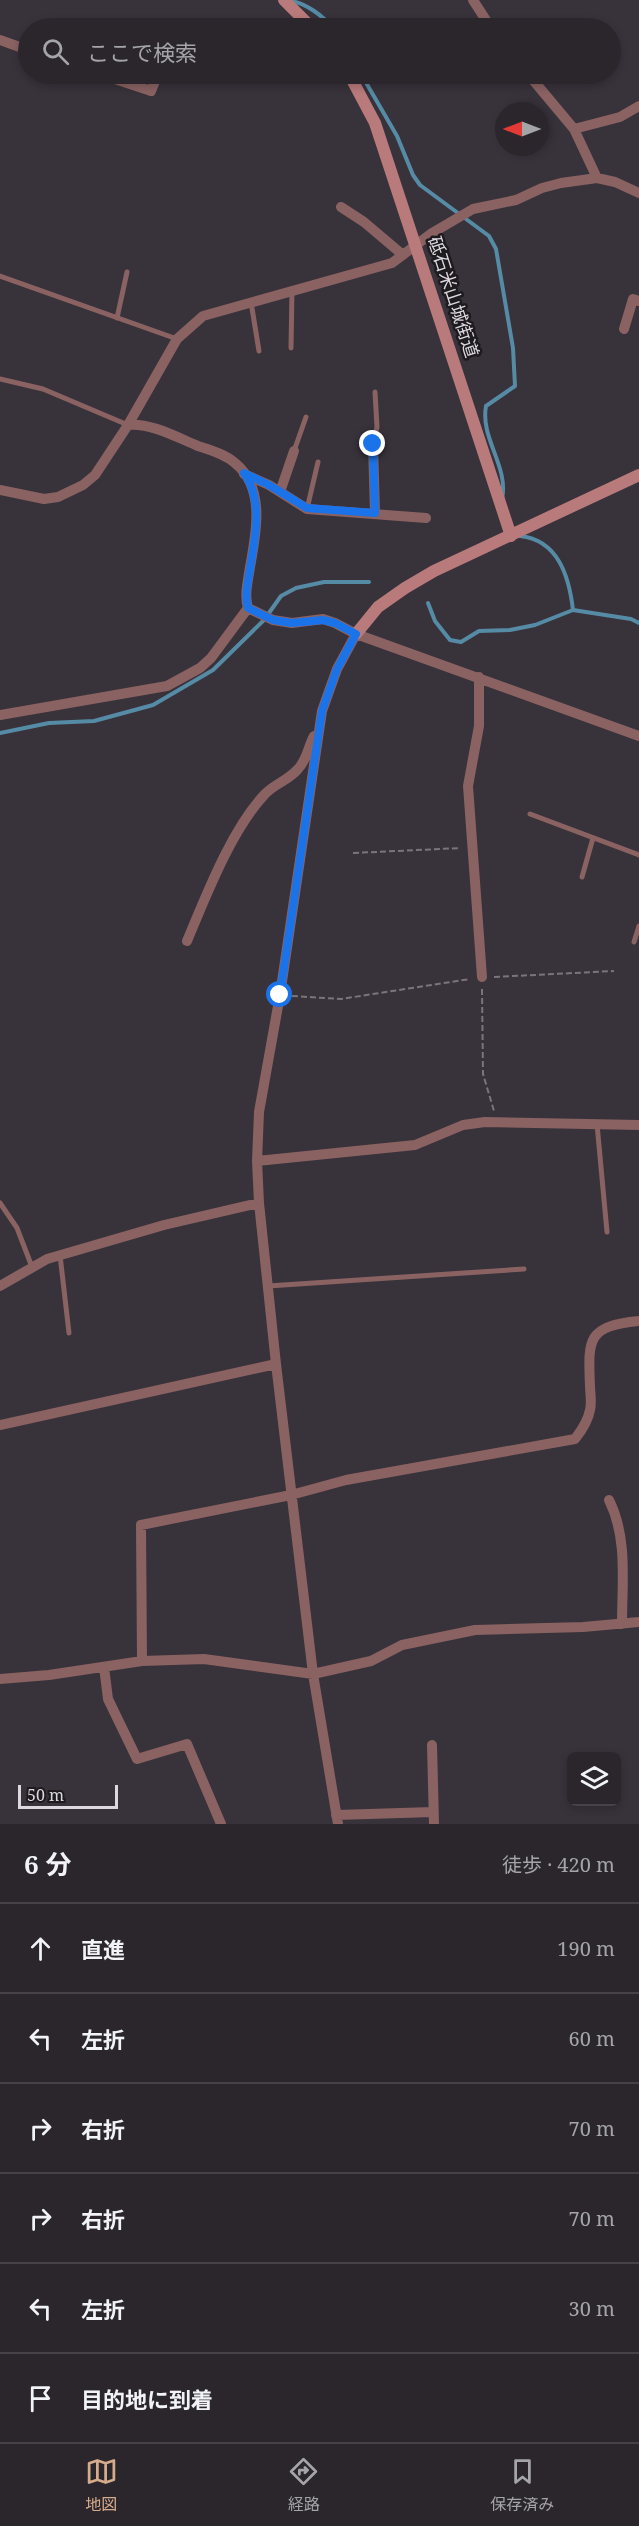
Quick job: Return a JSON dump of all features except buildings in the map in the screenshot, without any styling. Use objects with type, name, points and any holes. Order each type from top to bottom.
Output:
[{"type":"street","points":[[284,0],[302,18]]},
{"type":"street","points":[[473,0],[485,18]]},
{"type":"street","points":[[0,40],[18,46]]},
{"type":"street","points":[[130,84],[151,91],[154,84]]},
{"type":"street","name":"砥石米山城街道","points":[[354,84],[375,123],[511,536]]},
{"type":"street","points":[[536,84],[574,129],[597,178]]},
{"type":"street","points":[[574,129],[620,117],[639,106]]},
{"type":"street","points":[[0,490],[44,499],[58,497],[83,485],[95,475],[128,425],[177,339],[203,316],[392,263],[473,209],[516,200],[542,188],[597,178],[615,182],[639,193]]},
{"type":"street","points":[[340,207],[364,222],[403,255]]},
{"type":"street","points":[[624,329],[633,299],[639,301]]},
{"type":"street","points":[[0,714],[167,686],[192,673],[211,658],[248,608],[246,598],[257,510],[253,491],[244,473],[236,463],[220,454],[149,427],[128,425]]},
{"type":"street","points":[[373,444],[375,513]]},
{"type":"street","points":[[280,492],[294,451]]},
{"type":"street","points":[[244,473],[307,508],[426,518]]},
{"type":"street","points":[[433,1812],[337,1819],[313,1674],[276,1364],[259,1203],[257,1161],[259,1112],[280,995],[322,711],[337,669],[356,634],[378,607],[434,571],[639,475]]},
{"type":"street","points":[[248,608],[273,620],[292,623],[323,620],[335,623],[356,634],[639,736]]},
{"type":"street","points":[[479,677],[479,726],[468,786],[482,977]]},
{"type":"street","points":[[187,941],[214,876],[244,824],[266,793],[299,769],[306,758],[314,736],[318,735]]},
{"type":"street","points":[[257,1161],[415,1145],[463,1125],[497,1122],[639,1125]]},
{"type":"street","points":[[0,1286],[32,1267],[60,1255],[164,1225],[259,1203]]},
{"type":"street","points":[[142,1661],[141,1525],[291,1495],[346,1480],[575,1439],[585,1425],[591,1408],[589,1349],[595,1334],[615,1324],[639,1321]]},
{"type":"street","points":[[0,1425],[276,1364]]},
{"type":"street","points":[[609,1500],[617,1517],[621,1537],[622,1624]]},
{"type":"street","points":[[0,1679],[142,1661],[204,1659],[313,1674],[371,1661],[402,1645],[475,1630],[639,1622]]},
{"type":"street","points":[[104,1667],[108,1699],[137,1759],[187,1744],[221,1824]]},
{"type":"street","points":[[432,1745],[434,1824]]},
{"type":"lane","points":[[117,318],[127,272]]},
{"type":"lane","points":[[0,276],[177,339]]},
{"type":"lane","points":[[291,348],[292,290]]},
{"type":"lane","points":[[251,301],[259,351]]},
{"type":"lane","points":[[0,379],[43,390],[128,425]]},
{"type":"lane","points":[[373,444],[377,427],[375,392]]},
{"type":"lane","points":[[294,451],[306,417]]},
{"type":"lane","points":[[307,508],[318,462]]},
{"type":"lane","points":[[530,814],[639,855]]},
{"type":"lane","points":[[582,877],[593,838]]},
{"type":"lane","points":[[634,942],[639,926]]},
{"type":"lane","points":[[597,1124],[607,1232]]},
{"type":"lane","points":[[0,1203],[17,1228],[32,1267]]},
{"type":"lane","points":[[60,1255],[69,1333]]},
{"type":"lane","points":[[268,1286],[524,1269]]},
{"type":"path","points":[[353,853],[473,848]]},
{"type":"path","points":[[280,995],[341,999],[482,977],[614,971]]},
{"type":"path","points":[[482,977],[483,1074],[497,1122]]},
{"type":"waterway","points":[[291,1],[302,4],[323,18]]},
{"type":"waterway","points":[[367,84],[397,136],[413,175],[420,185],[489,236],[496,249],[513,348],[515,386],[486,406],[487,430],[502,475],[502,499]]},
{"type":"waterway","points":[[520,536],[544,544],[552,552],[564,573],[573,610]]},
{"type":"waterway","points":[[0,733],[49,723],[94,721],[153,705],[213,670],[264,620],[281,596],[296,588],[324,582],[369,582]]},
{"type":"waterway","points":[[428,603],[435,621],[450,640],[461,642],[479,631],[510,630],[535,625],[573,610],[631,619],[639,623]]},
{"type":"route","points":[[280,995],[322,711],[337,669],[356,634],[335,623],[323,620],[292,623],[273,620],[248,608],[246,598],[257,510],[253,491],[244,473],[307,508],[375,513],[373,444]]}]
